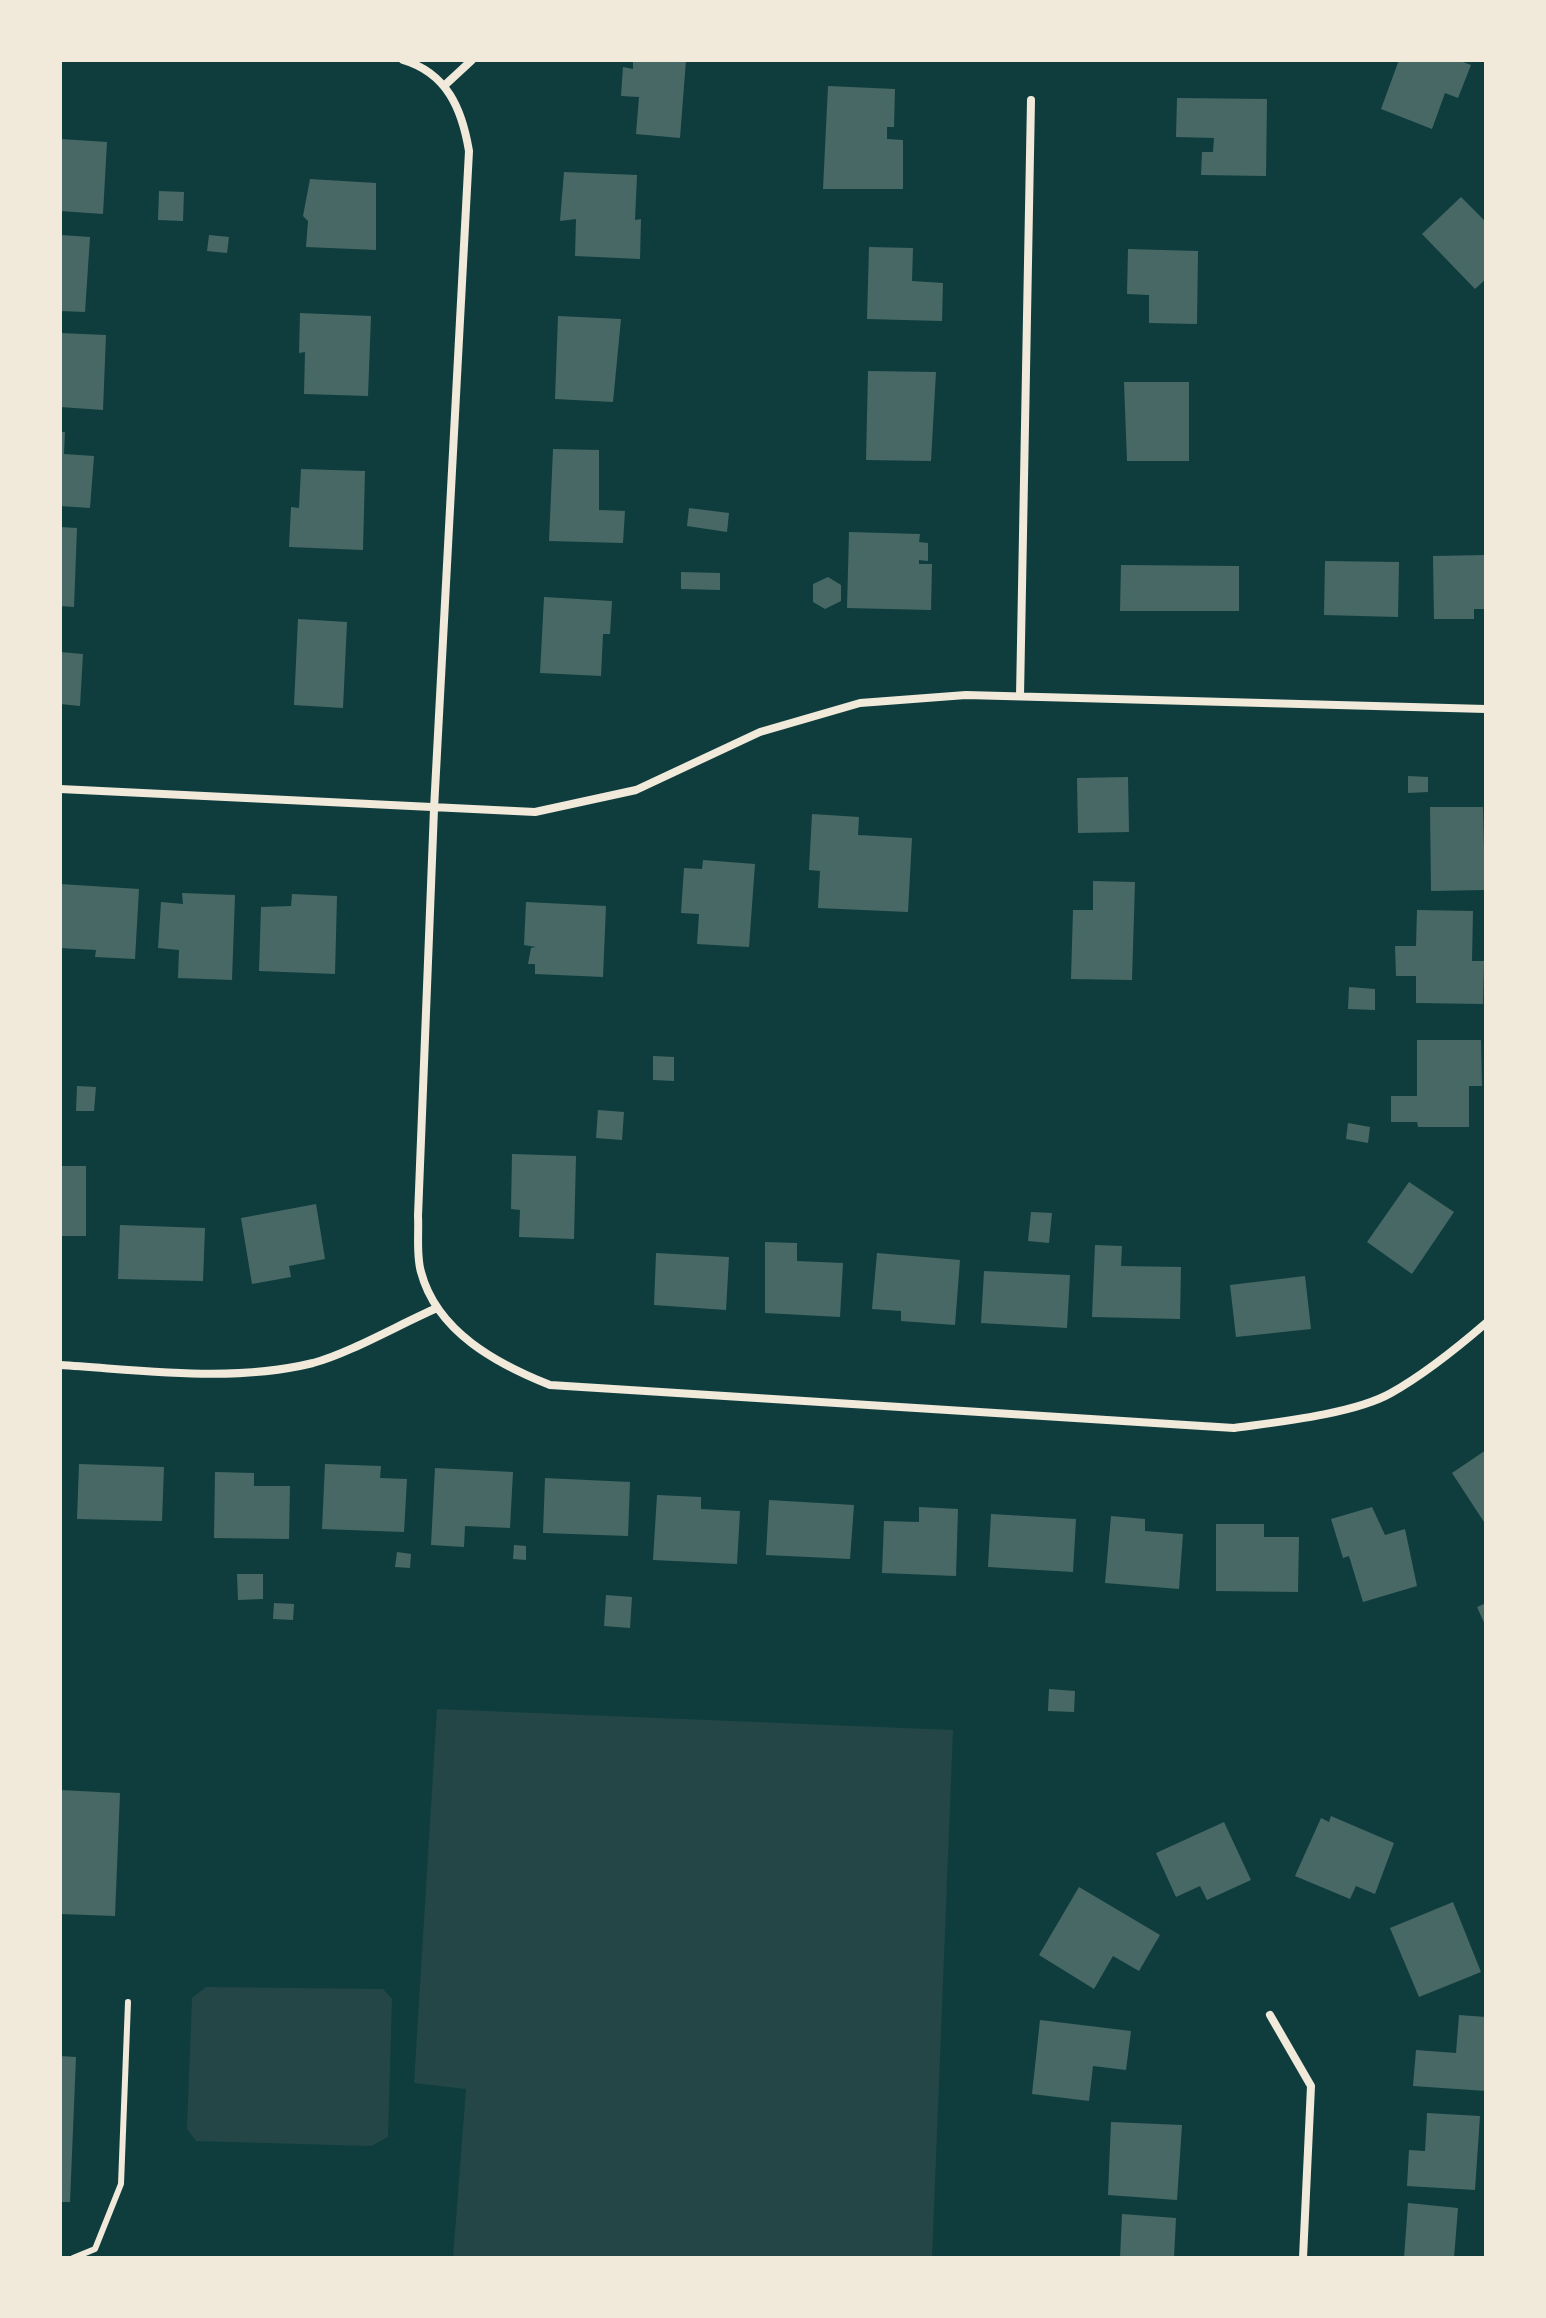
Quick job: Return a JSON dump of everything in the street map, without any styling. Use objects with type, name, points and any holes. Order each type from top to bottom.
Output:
[{"type":"street","points":[[403,60],[416,64],[445,85],[463,116],[469,151],[434,809],[418,1216],[420,1271],[437,1308],[473,1345],[494,1360],[550,1385],[1234,1428],[1315,1416],[1389,1395],[1455,1350],[1486,1323]]},
{"type":"street","points":[[445,85],[472,60]]},
{"type":"street","points":[[1020,696],[1031,100]]},
{"type":"street","points":[[60,789],[535,812],[588,803],[636,790],[760,732],[860,703],[966,695],[1486,709]]},
{"type":"street","points":[[60,1365],[181,1373],[252,1372],[315,1362],[437,1308]]},
{"type":"street","points":[[1270,2015],[1311,2086],[1303,2258]]},
{"type":"lane","points":[[73,2258],[95,2249],[121,2184],[128,2002]]},
{"type":"shaded area","points":[[437,1709],[953,1730],[932,2258],[453,2258],[466,2089],[414,2083]]},
{"type":"shaded area","points":[[206,1987],[383,1989],[392,1999],[388,2137],[371,2146],[196,2141],[187,2129],[192,1998]]},
{"type":"building","points":[[633,60],[686,60],[680,138],[636,134],[639,97],[621,96],[623,67],[633,69]]},
{"type":"building","points":[[1399,60],[1458,60],[1471,65],[1458,98],[1445,93],[1432,129],[1381,109]]},
{"type":"building","points":[[828,86],[895,89],[894,127],[887,127],[887,139],[903,140],[903,189],[823,189]]},
{"type":"building","points":[[1177,98],[1267,99],[1266,176],[1201,175],[1202,152],[1213,152],[1214,138],[1176,137]]},
{"type":"building","points":[[61,139],[107,142],[103,214],[60,211]]},
{"type":"building","points":[[564,172],[637,175],[635,220],[641,219],[640,259],[575,256],[576,219],[560,221]]},
{"type":"building","points":[[310,179],[376,183],[376,250],[306,247],[308,221],[303,216]]},
{"type":"building","points":[[159,191],[184,192],[183,221],[158,220]]},
{"type":"building","points":[[1461,197],[1486,222],[1486,279],[1475,289],[1422,234]]},
{"type":"building","points":[[60,235],[90,237],[85,312],[60,311]]},
{"type":"building","points":[[209,235],[229,237],[227,253],[207,251]]},
{"type":"building","points":[[869,247],[913,248],[912,281],[943,283],[942,321],[867,319]]},
{"type":"building","points":[[1128,249],[1198,251],[1197,324],[1149,323],[1149,295],[1127,294]]},
{"type":"building","points":[[300,313],[371,316],[368,396],[304,394],[305,352],[299,353]]},
{"type":"building","points":[[558,316],[621,319],[613,402],[555,399]]},
{"type":"building","points":[[60,333],[106,335],[103,410],[60,407]]},
{"type":"building","points":[[868,371],[936,372],[931,461],[866,460]]},
{"type":"building","points":[[1124,382],[1189,382],[1189,461],[1127,461]]},
{"type":"building","points":[[60,432],[65,432],[64,454],[94,456],[90,508],[60,506]]},
{"type":"building","points":[[553,449],[599,450],[599,510],[625,511],[623,543],[549,541]]},
{"type":"building","points":[[301,469],[365,471],[363,550],[289,547],[291,507],[299,508]]},
{"type":"building","points":[[689,508],[729,513],[727,532],[687,526]]},
{"type":"building","points":[[60,527],[77,528],[74,607],[60,606]]},
{"type":"building","points":[[849,532],[920,534],[919,542],[928,543],[928,561],[919,560],[919,564],[932,564],[931,610],[847,608]]},
{"type":"building","points":[[1486,555],[1486,609],[1474,609],[1474,619],[1434,619],[1433,556]]},
{"type":"building","points":[[1325,561],[1399,562],[1398,617],[1324,615]]},
{"type":"building","points":[[1121,565],[1239,566],[1239,611],[1120,611]]},
{"type":"building","points":[[681,572],[720,573],[720,590],[681,589]]},
{"type":"building","points":[[828,577],[841,585],[841,601],[825,609],[813,602],[813,584]]},
{"type":"building","points":[[544,597],[612,601],[610,634],[603,634],[601,676],[540,673]]},
{"type":"building","points":[[298,619],[347,622],[343,708],[294,705]]},
{"type":"building","points":[[60,652],[83,654],[80,706],[60,704]]},
{"type":"building","points":[[1408,776],[1428,777],[1428,792],[1408,793]]},
{"type":"building","points":[[1128,777],[1129,832],[1078,833],[1077,778]]},
{"type":"building","points":[[1430,807],[1483,807],[1485,890],[1431,891]]},
{"type":"building","points":[[812,814],[859,817],[858,835],[912,838],[908,912],[818,908],[820,871],[809,870]]},
{"type":"building","points":[[703,860],[755,864],[749,947],[697,944],[699,914],[681,913],[684,868],[702,869]]},
{"type":"building","points":[[1093,881],[1135,882],[1132,980],[1071,979],[1073,910],[1093,910]]},
{"type":"building","points":[[60,884],[139,889],[135,959],[95,957],[96,950],[60,948]]},
{"type":"building","points":[[182,893],[235,895],[232,980],[178,978],[179,950],[158,948],[161,902],[183,904]]},
{"type":"building","points":[[292,894],[337,896],[335,974],[259,971],[261,907],[291,906]]},
{"type":"building","points":[[526,902],[606,906],[603,977],[535,974],[535,964],[528,964],[531,948],[536,947],[524,945]]},
{"type":"building","points":[[1417,910],[1473,911],[1472,961],[1484,961],[1483,1004],[1416,1003],[1416,976],[1396,976],[1395,946],[1416,946]]},
{"type":"building","points":[[1349,987],[1375,989],[1375,1010],[1348,1009]]},
{"type":"building","points":[[1417,1040],[1481,1040],[1482,1086],[1469,1086],[1469,1127],[1418,1127],[1417,1122],[1391,1122],[1391,1096],[1417,1096]]},
{"type":"building","points":[[653,1056],[674,1057],[674,1081],[653,1080]]},
{"type":"building","points":[[77,1086],[96,1087],[94,1111],[76,1111]]},
{"type":"building","points":[[598,1110],[624,1112],[622,1140],[596,1138]]},
{"type":"building","points":[[1348,1123],[1370,1127],[1368,1143],[1346,1139]]},
{"type":"building","points":[[512,1154],[576,1156],[574,1239],[519,1237],[520,1210],[511,1209]]},
{"type":"building","points":[[60,1166],[86,1166],[86,1236],[60,1236]]},
{"type":"building","points":[[1409,1182],[1454,1212],[1412,1274],[1367,1242]]},
{"type":"building","points":[[316,1204],[325,1259],[289,1266],[291,1277],[252,1284],[241,1218]]},
{"type":"building","points":[[1031,1212],[1052,1213],[1049,1243],[1028,1241]]},
{"type":"building","points":[[120,1225],[205,1228],[203,1281],[118,1279]]},
{"type":"building","points":[[765,1242],[797,1243],[797,1261],[843,1263],[840,1317],[765,1313]]},
{"type":"building","points":[[1095,1245],[1122,1246],[1121,1266],[1181,1267],[1180,1319],[1092,1317]]},
{"type":"building","points":[[656,1253],[729,1257],[726,1310],[654,1305]]},
{"type":"building","points":[[877,1253],[960,1260],[955,1325],[901,1321],[901,1311],[872,1309]]},
{"type":"building","points":[[984,1271],[1070,1275],[1067,1328],[981,1323]]},
{"type":"building","points":[[1305,1276],[1311,1329],[1236,1337],[1230,1285]]},
{"type":"building","points":[[1486,1450],[1486,1525],[1452,1473]]},
{"type":"building","points":[[79,1464],[164,1467],[162,1521],[77,1519]]},
{"type":"building","points":[[325,1464],[381,1466],[380,1478],[407,1479],[404,1532],[322,1529]]},
{"type":"building","points":[[435,1468],[513,1472],[510,1528],[465,1526],[464,1547],[431,1545]]},
{"type":"building","points":[[215,1472],[254,1473],[254,1486],[290,1486],[289,1539],[214,1538]]},
{"type":"building","points":[[545,1478],[630,1482],[628,1536],[543,1533]]},
{"type":"building","points":[[657,1495],[701,1497],[701,1509],[740,1511],[737,1564],[653,1560]]},
{"type":"building","points":[[769,1500],[854,1505],[850,1559],[766,1555]]},
{"type":"building","points":[[919,1507],[958,1509],[956,1576],[882,1573],[884,1521],[919,1522]]},
{"type":"building","points":[[1372,1507],[1385,1535],[1405,1529],[1417,1586],[1363,1602],[1349,1556],[1343,1558],[1331,1519]]},
{"type":"building","points":[[991,1514],[1076,1519],[1073,1572],[988,1567]]},
{"type":"building","points":[[1111,1516],[1145,1519],[1145,1531],[1183,1534],[1179,1589],[1105,1583]]},
{"type":"building","points":[[1216,1524],[1264,1524],[1264,1537],[1299,1537],[1298,1592],[1216,1591]]},
{"type":"building","points":[[514,1545],[526,1546],[526,1560],[513,1559]]},
{"type":"building","points":[[397,1552],[411,1554],[410,1568],[395,1567]]},
{"type":"building","points":[[237,1574],[263,1574],[263,1599],[238,1600]]},
{"type":"building","points":[[606,1595],[632,1597],[630,1628],[604,1626]]},
{"type":"building","points":[[274,1603],[294,1604],[293,1620],[273,1619]]},
{"type":"building","points":[[1486,1603],[1486,1627],[1477,1607]]},
{"type":"building","points":[[1049,1689],[1075,1691],[1074,1712],[1048,1711]]},
{"type":"building","points":[[60,1790],[120,1793],[115,1916],[60,1914]]},
{"type":"building","points":[[1331,1816],[1394,1843],[1375,1894],[1356,1886],[1350,1899],[1295,1876],[1321,1818],[1329,1822]]},
{"type":"building","points":[[1224,1822],[1251,1880],[1207,1900],[1200,1886],[1176,1897],[1156,1853]]},
{"type":"building","points":[[1079,1887],[1160,1935],[1139,1971],[1113,1956],[1094,1989],[1039,1955]]},
{"type":"building","points":[[1453,1902],[1481,1972],[1419,1997],[1390,1928]]},
{"type":"building","points":[[1459,2015],[1486,2017],[1486,2091],[1413,2086],[1416,2050],[1456,2053]]},
{"type":"building","points":[[1040,2020],[1131,2031],[1126,2070],[1093,2066],[1089,2101],[1032,2094]]},
{"type":"building","points":[[60,2056],[76,2057],[70,2202],[60,2202]]},
{"type":"building","points":[[1427,2113],[1480,2116],[1475,2190],[1407,2186],[1409,2150],[1425,2151]]},
{"type":"building","points":[[1111,2122],[1182,2125],[1177,2200],[1108,2195]]},
{"type":"building","points":[[1408,2203],[1458,2208],[1454,2258],[1404,2258]]},
{"type":"building","points":[[1122,2214],[1176,2218],[1174,2258],[1120,2258]]}]
